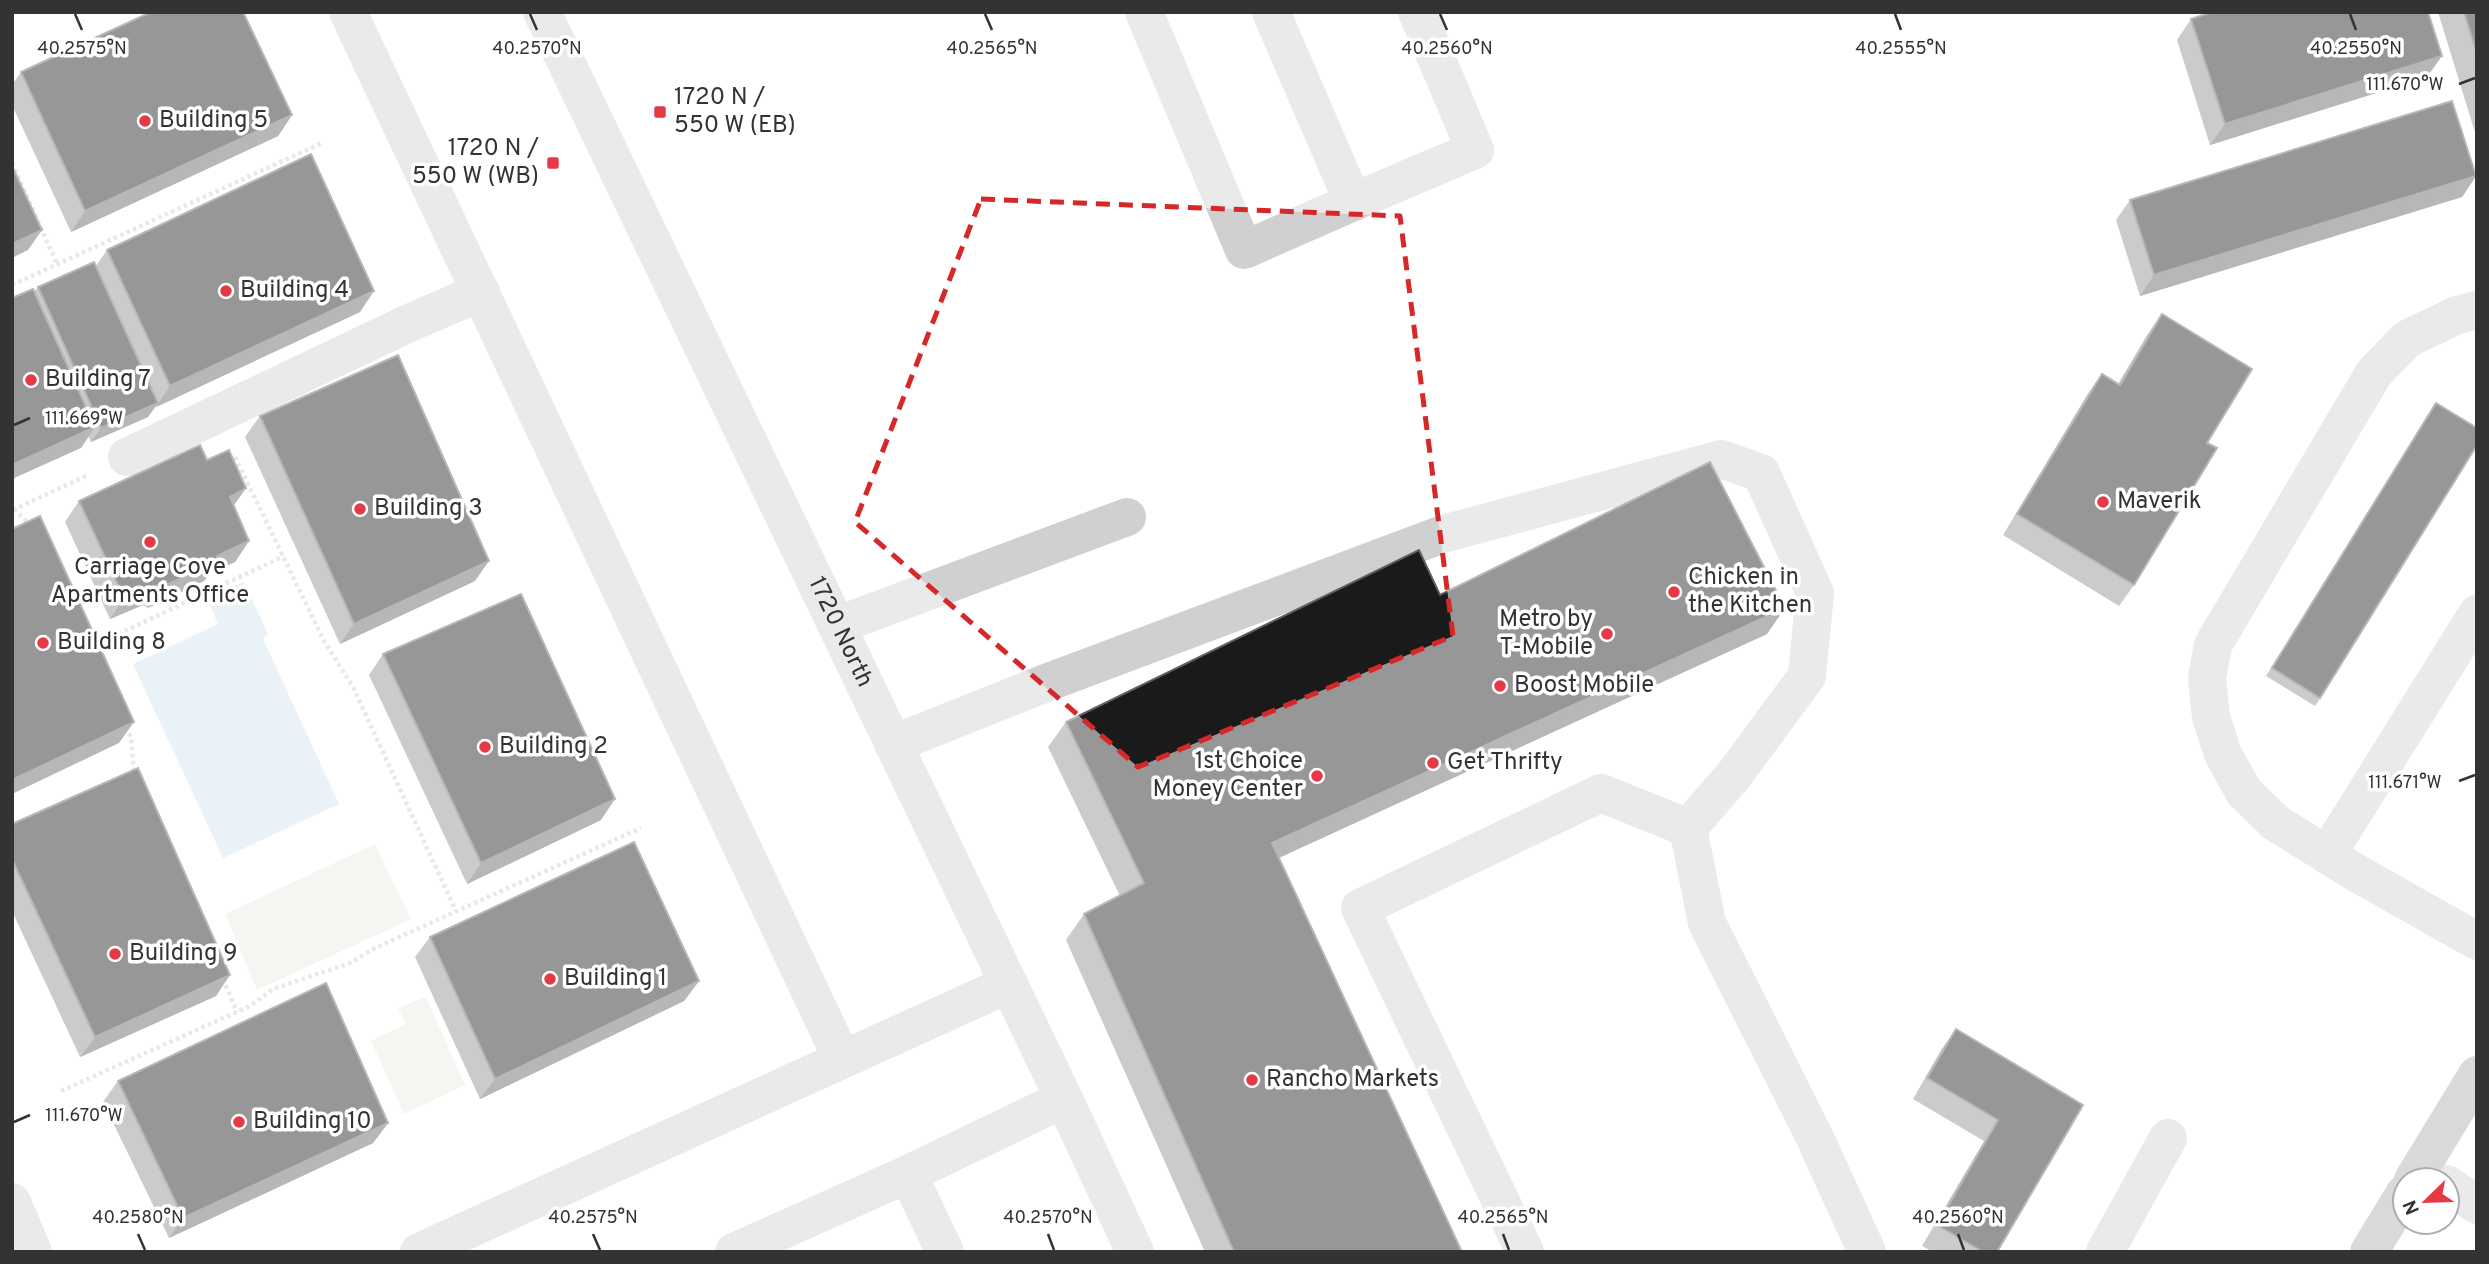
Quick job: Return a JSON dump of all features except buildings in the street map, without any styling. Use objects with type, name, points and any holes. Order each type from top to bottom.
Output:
[{"type":"main road","points":[[2432,1166],[2477,1075]]},
{"type":"main road","points":[[2369,1252],[2391,1224]]},
{"type":"street","points":[[348,12],[842,1059]]},
{"type":"street","name":"1720 North","points":[[542,12],[838,625],[1135,1252]]},
{"type":"street","points":[[1144,12],[1244,250],[1475,150],[1418,12]]},
{"type":"street","points":[[1271,12],[1353,202]]},
{"type":"street","points":[[127,457],[407,324],[481,292]]},
{"type":"street","points":[[2477,310],[2457,315],[2407,339],[2374,373],[2213,645],[2207,678],[2211,717],[2223,754],[2244,792],[2276,823],[2477,941]]},
{"type":"street","points":[[893,744],[1046,683],[1443,534],[1721,459],[1761,473],[1815,593],[1807,676],[1734,775],[1688,828]]},
{"type":"street","points":[[838,625],[1127,517]]},
{"type":"street","points":[[2327,855],[2477,614]]},
{"type":"street","points":[[1525,1252],[1360,908],[1601,793],[1688,828]]},
{"type":"street","points":[[1688,828],[1707,923],[1815,1138],[1867,1252]]},
{"type":"street","points":[[419,1252],[1009,984]]},
{"type":"street","points":[[734,1252],[1064,1100]]},
{"type":"street","points":[[2105,1252],[2168,1138]]},
{"type":"street","points":[[908,1174],[945,1252]]},
{"type":"street","points":[[2461,1198],[2477,1205]]},
{"type":"street","points":[[12,1202],[33,1252]]},
{"type":"path","points":[[12,285],[323,143]]},
{"type":"path","points":[[12,163],[57,264]]},
{"type":"path","points":[[215,415],[324,641],[353,687],[456,912]]},
{"type":"path","points":[[33,527],[13,510],[127,457]]},
{"type":"path","points":[[89,648],[284,556]]},
{"type":"path","points":[[125,724],[131,737],[135,785]]},
{"type":"path","points":[[61,1091],[250,1006],[273,989],[351,963],[375,948],[642,828]]},
{"type":"path","points":[[220,974],[237,1012]]},
{"type":"highlighted area","points":[[981,199],[1400,216],[1453,636],[1138,767],[855,522]]},
{"type":"shaded area","points":[[375,844],[411,919],[257,990],[225,914]]},
{"type":"shaded area","points":[[426,997],[465,1085],[404,1114],[371,1041],[406,1024],[398,1008]]},
{"type":"water","points":[[244,582],[268,634],[263,639],[339,804],[223,858],[133,664],[218,624],[207,598]]},
{"type":"place","name":"1720 N / 550 W (EB)","points":[[660,112]]},
{"type":"place","name":"Building 5","points":[[145,121]]},
{"type":"place","name":"1720 N / 550 W (WB)","points":[[553,163]]},
{"type":"place","name":"Building 4","points":[[226,291]]},
{"type":"place","name":"Building 7","points":[[31,380]]},
{"type":"place","name":"Maverik","points":[[2103,502]]},
{"type":"place","name":"Building 3","points":[[360,509]]},
{"type":"place","name":"Carriage Cove Apartments Office","points":[[150,542]]},
{"type":"place","name":"Chicken in the Kitchen","points":[[1674,592]]},
{"type":"place","name":"Metro by T-Mobile","points":[[1607,634]]},
{"type":"place","name":"Building 8","points":[[43,643]]},
{"type":"place","name":"Boost Mobile","points":[[1500,686]]},
{"type":"place","name":"Building 2","points":[[485,747]]},
{"type":"place","name":"Get Thrifty","points":[[1433,763]]},
{"type":"place","name":"1st Choice Money Center","points":[[1317,776]]},
{"type":"place","name":"Building 9","points":[[115,954]]},
{"type":"place","name":"Building 1","points":[[550,979]]},
{"type":"place","name":"Rancho Markets","points":[[1252,1080]]},
{"type":"place","name":"Building 10","points":[[239,1122]]}]
